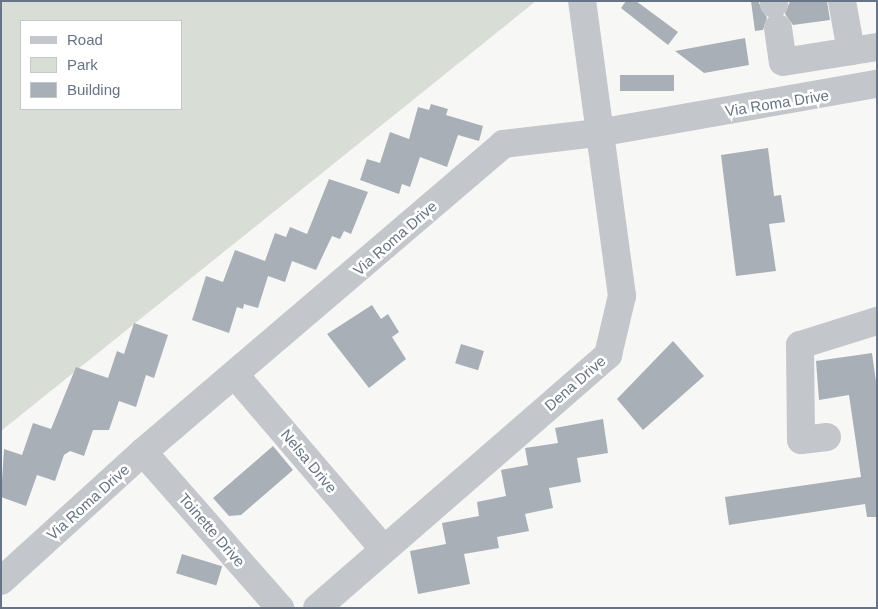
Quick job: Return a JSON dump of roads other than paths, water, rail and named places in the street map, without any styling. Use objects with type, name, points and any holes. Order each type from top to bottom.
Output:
[{"type":"street","name":"Dena Drive","points":[[317,608],[382,547],[608,354],[622,296],[598,133],[582,1]]},
{"type":"street","points":[[775,11],[783,62],[864,49],[842,1]]},
{"type":"street","name":"Via Roma Drive","points":[[1,581],[143,452],[503,144],[598,133],[877,84]]},
{"type":"street","points":[[827,437],[801,440],[800,345],[877,321]]},
{"type":"street","name":"Nelsa Drive","points":[[235,375],[382,547]]},
{"type":"street","name":"Toinette Drive","points":[[143,452],[280,608]]}]
